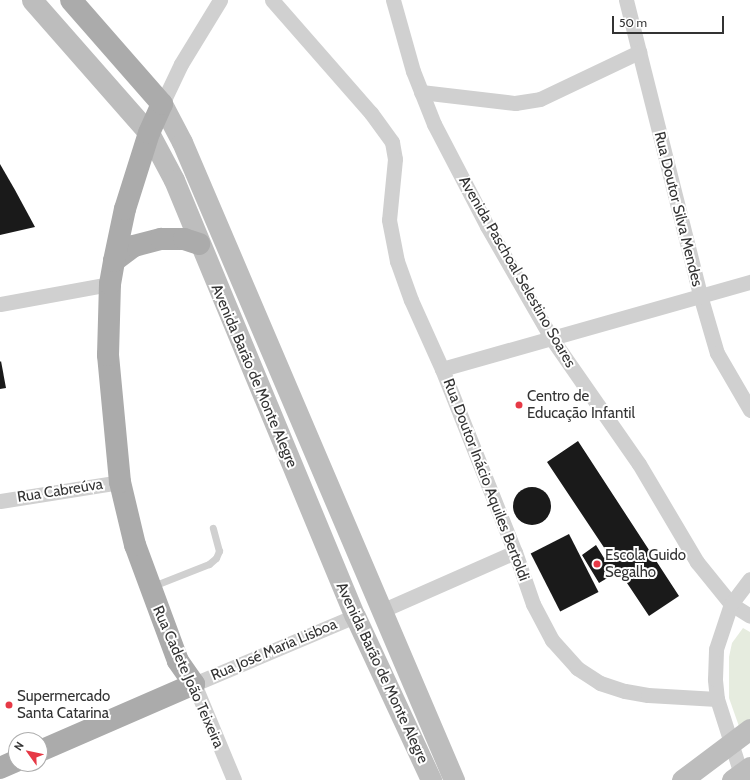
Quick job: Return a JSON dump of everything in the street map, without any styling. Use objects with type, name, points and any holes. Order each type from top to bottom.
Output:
[{"type":"main road","name":"Avenida Barão de Monte Alegre","points":[[32,0],[149,133],[174,180],[199,244],[355,616],[432,780]]},
{"type":"main road","name":"Avenida Barão de Monte Alegre","points":[[71,0],[162,104],[182,142],[381,612],[454,780]]},
{"type":"main road","name":"Rua Cadete João Teixeira","points":[[162,104],[149,133],[126,209],[114,261],[110,284],[108,354],[120,482],[135,545],[149,587],[178,661],[194,684]]},
{"type":"main road","points":[[114,261],[134,246],[160,239],[184,239],[199,244]]},
{"type":"main road","name":"Rua José Maria Lisboa","points":[[48,747],[194,684]]},
{"type":"main road","points":[[682,780],[750,729]]},
{"type":"street","name":"Rua Cadete João Teixeira","points":[[162,104],[181,64],[220,0]]},
{"type":"street","name":"Rua Doutor Inácio Aquiles Bertoldi","points":[[272,0],[372,113],[392,142],[395,159],[389,220],[397,261],[411,300],[442,369],[515,552],[533,604],[552,640],[577,668],[600,684],[625,691],[717,699]]},
{"type":"street","name":"Avenida Paschoal Selestino Soares","points":[[393,0],[421,92],[460,174],[552,339],[639,464],[697,562],[731,604],[750,616]]},
{"type":"street","name":"Rua Doutor Silva Mendes","points":[[626,0],[700,295],[717,353],[750,410]]},
{"type":"street","points":[[421,92],[515,103],[540,99],[639,52]]},
{"type":"street","points":[[442,369],[750,282]]},
{"type":"street","points":[[0,304],[110,284]]},
{"type":"street","name":"Rua Cabreúva","points":[[0,501],[120,482]]},
{"type":"street","points":[[381,612],[515,552]]},
{"type":"street","points":[[743,775],[717,699],[715,679],[716,649],[731,604],[750,579]]},
{"type":"street","name":"Rua José Maria Lisboa","points":[[194,684],[355,616]]},
{"type":"street","name":"Rua Cadete João Teixeira","points":[[194,684],[234,780]]},
{"type":"lane","points":[[149,587],[210,564],[216,558],[219,551],[213,528]]},
{"type":"shaded area","points":[[743,628],[750,632],[750,725],[741,732],[729,698],[729,657],[732,643]]},
{"type":"building","points":[[0,164],[15,190],[35,227],[0,235]]},
{"type":"building","points":[[1,361],[6,388],[0,389],[0,362]]},
{"type":"building","points":[[578,441],[679,596],[649,616],[619,571],[599,583],[582,555],[596,545],[604,558],[609,555],[547,462]]},
{"type":"building","points":[[528,487],[536,487],[546,492],[550,499],[550,513],[546,520],[536,525],[528,525],[518,520],[516,517],[513,510],[513,502],[518,492],[521,490]]},
{"type":"building","points":[[569,534],[599,592],[560,611],[531,554]]},
{"type":"place","name":"Centro de Educação Infantil","points":[[519,405]]},
{"type":"place","name":"Escola Guido Segalho","points":[[597,564]]},
{"type":"place","name":"Supermercado Santa Catarina","points":[[9,705]]}]
